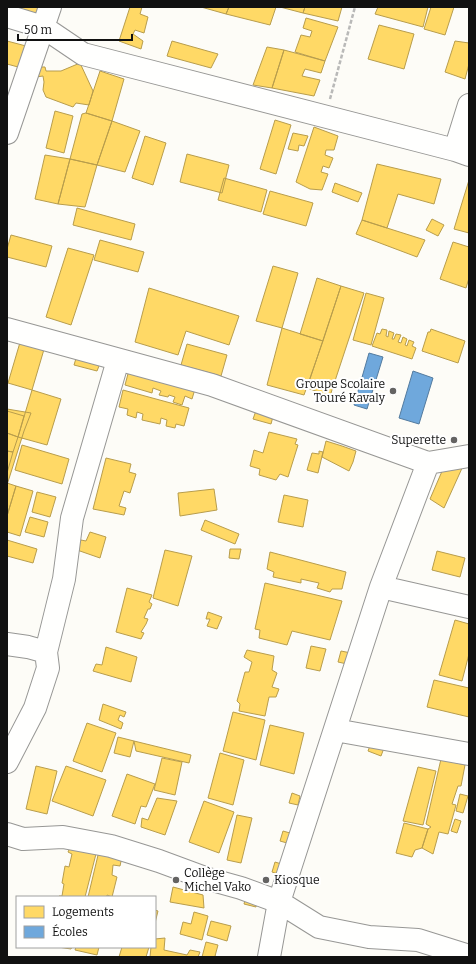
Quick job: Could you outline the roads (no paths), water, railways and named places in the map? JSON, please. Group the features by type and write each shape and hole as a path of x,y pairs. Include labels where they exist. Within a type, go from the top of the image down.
{"street":[{"path":"7,16 46,17 83,54 462,152 469,105"},
{"path":"7,134 46,17"},
{"path":"7,329 212,385 428,463 469,456"},
{"path":"7,762 34,708 48,668 46,652 64,579 72,518 118,360"},
{"path":"269,957 279,902 381,587 428,463"},
{"path":"381,587 469,607"},
{"path":"7,644 28,647 46,652"},
{"path":"335,730 469,754"},
{"path":"7,834 23,838 63,837 111,846 159,861 205,878 241,888 279,902 319,927 369,937 418,940 469,956"}],"place":[{"name":"Groupe Scolaire Touré Kavaly","path":"393,391"},
{"name":"Superette","path":"454,440"},
{"name":"Collège Michel Vako","path":"176,880"},
{"name":"Kiosque","path":"266,880"}]}
